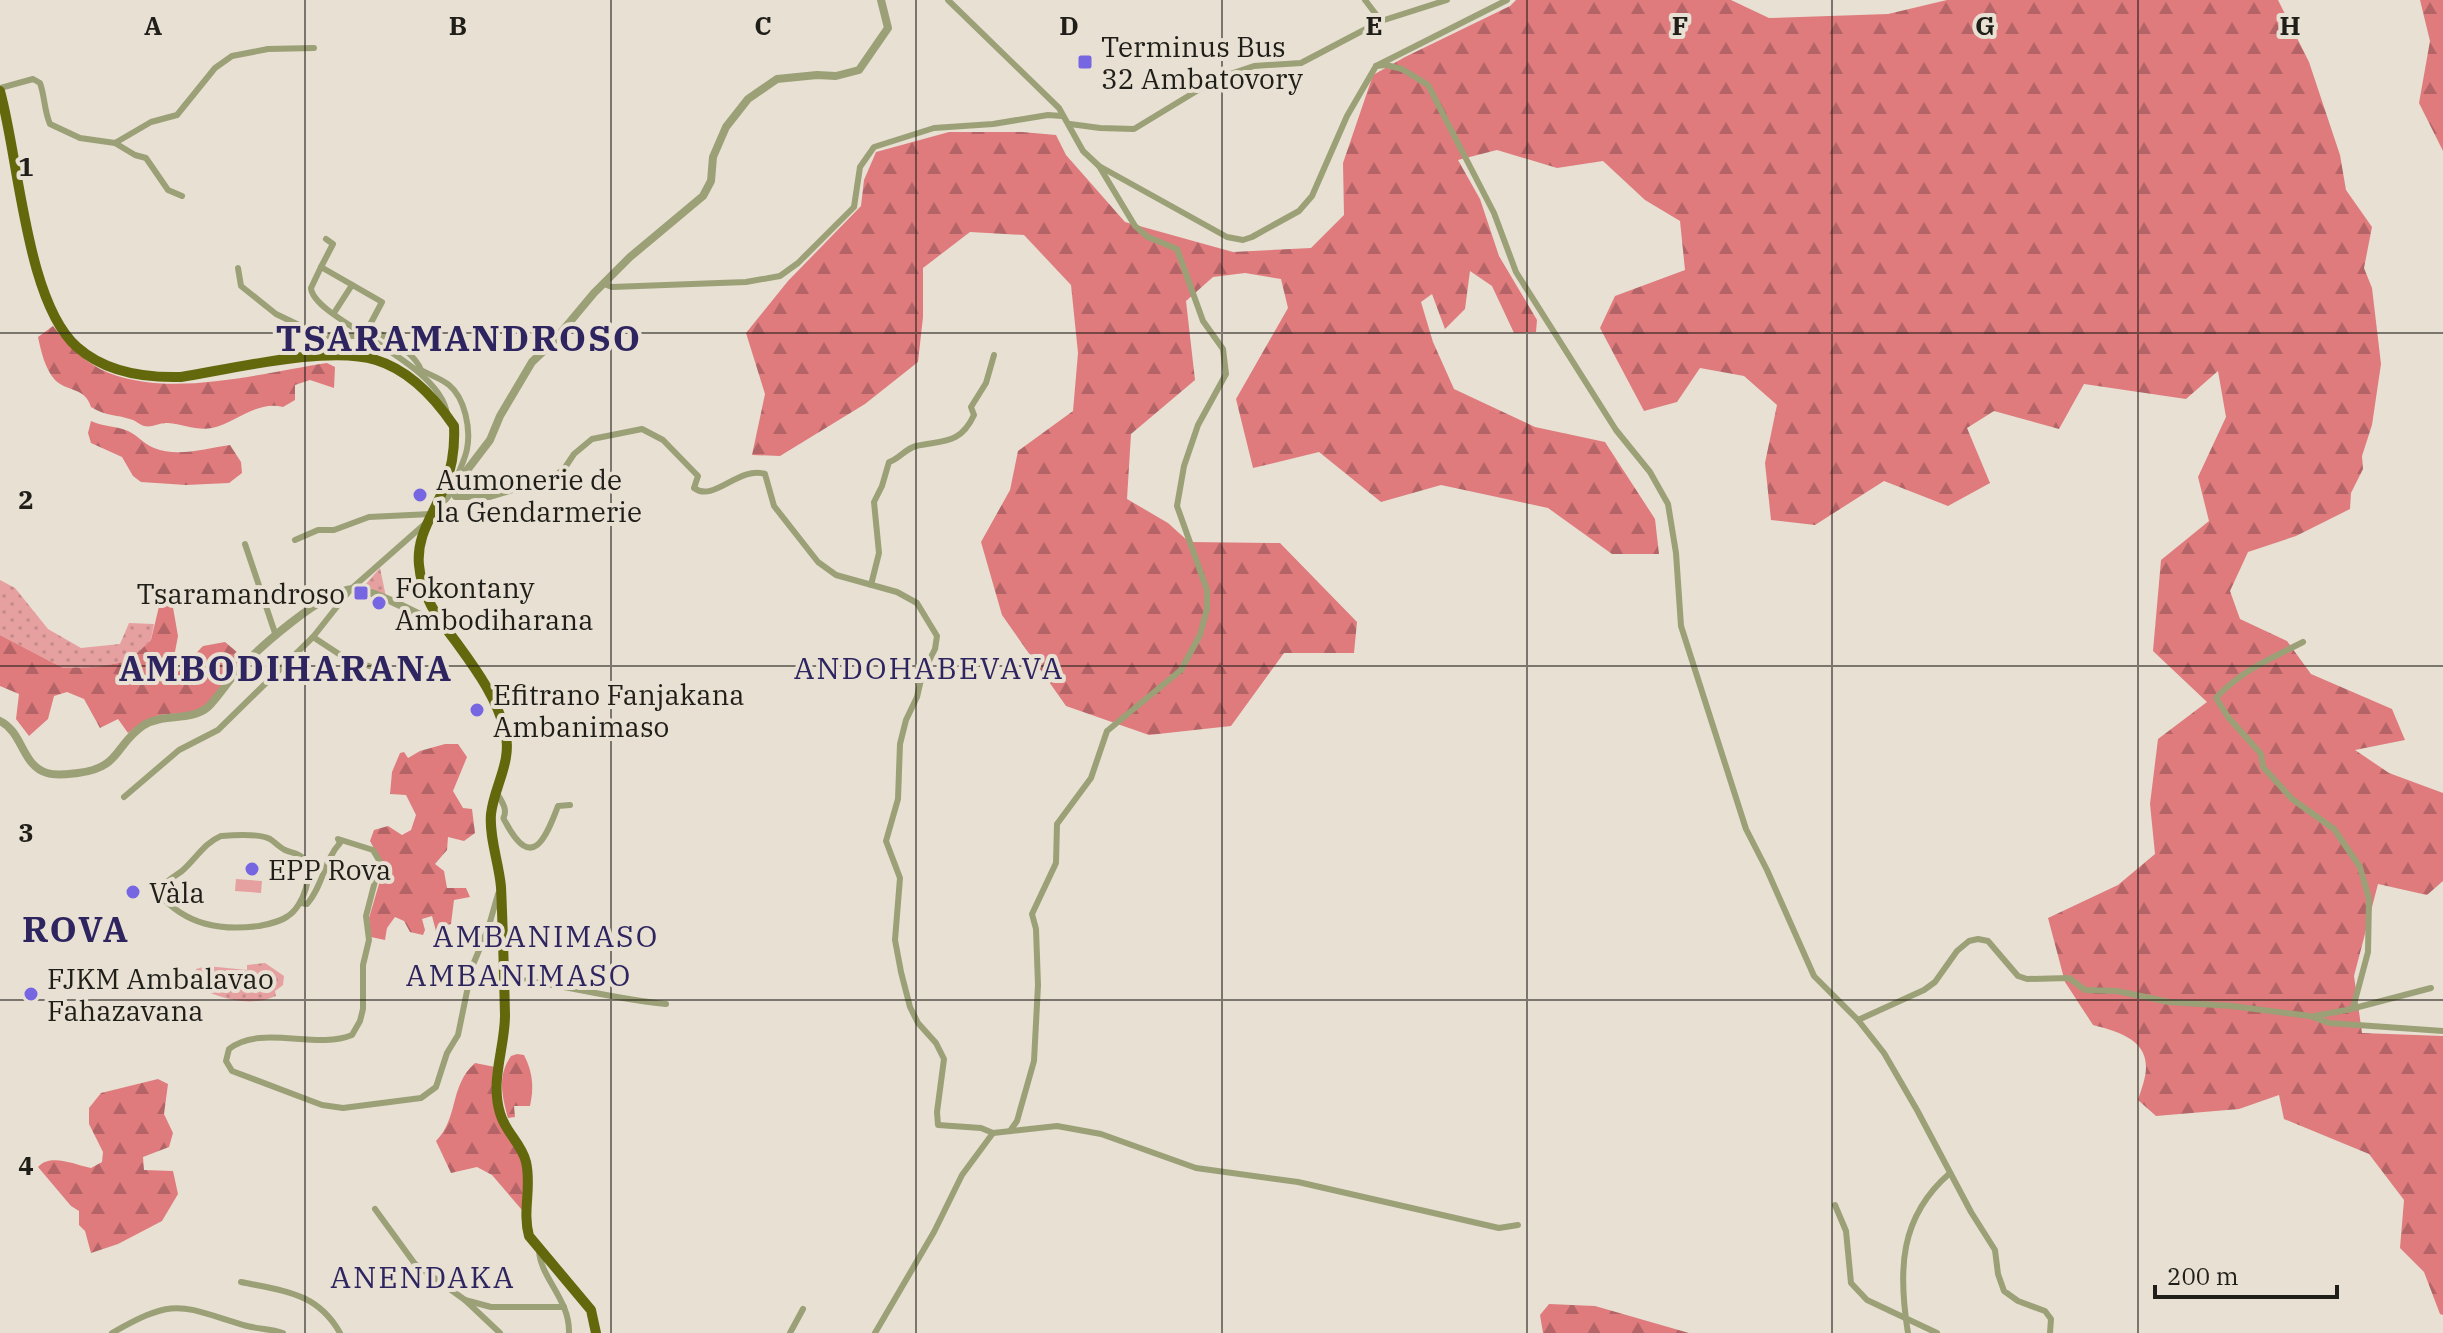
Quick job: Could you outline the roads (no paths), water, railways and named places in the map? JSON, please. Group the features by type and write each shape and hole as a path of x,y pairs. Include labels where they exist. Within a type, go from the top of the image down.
{"main road":[{"path":"0,90 42,289 75,346 94,360 115,369 159,378 303,358 349,355 372,358 386,363 415,382 438,403 454,426 450,486 429,518 418,552 419,570 428,604 477,671 497,707 504,728 507,758 491,815 501,887 504,978 505,1030 496,1071 498,1106 504,1125 526,1160 525,1222 529,1236 591,1310 596,1333"}],"street":[{"path":"450,486 490,440 500,416 532,362 594,293 657,232 703,196 711,181 713,157 726,127 748,99 777,79 836,76 859,70 888,28 881,0"},
{"path":"948,0 1059,108 1083,151 1099,166 1227,237 1243,240 1299,211 1312,196 1347,116 1376,66 1507,0"},
{"path":"1365,0 1381,21"},
{"path":"1070,124 1134,129 1218,78 1254,66 1301,63 1381,21 1447,0"},
{"path":"115,143 151,122 177,115 215,68 232,56 268,49 314,48"},
{"path":"1376,66 1402,69 1428,85 1494,213 1516,272 1616,430 1650,472 1668,504 1676,553 1681,626 1746,829 1814,976 1858,1020 1884,1053 1995,1250 2004,1291 2018,1301 2045,1311 2051,1319 2050,1333"},
{"path":"0,90 33,79 40,83 44,110 50,124 80,138 115,143 146,158 168,190 182,196"},
{"path":"604,284 612,287 706,285 780,276 798,263 854,207 860,167 874,147 934,128 1062,116"},
{"path":"1010,1131 1017,1121 1034,1061 1038,985 1036,929 1032,914 1056,863 1057,824 1091,778 1107,731 1181,670 1200,635 1207,609 1207,590 1177,506 1184,466 1198,425 1226,374 1223,349 1203,321 1177,249 1148,237 1135,226 1099,166"},
{"path":"326,239 333,244 311,288 311,294 364,336 402,359 438,390 446,404 447,416"},
{"path":"321,267 382,302 364,336"},
{"path":"238,268 241,286 276,314 325,336 364,336"},
{"path":"334,313 352,285"},
{"path":"369,327 407,352 421,370 450,385 461,402 467,423 467,448 450,486 455,497 490,497 552,478 592,439 642,429 663,440 698,476 694,488 700,493 710,493 740,475 756,471 765,474 774,506 818,562 836,575 897,592 917,603 937,636 900,744 898,799 886,841 900,878 895,940 910,1007 944,1059 938,1125 981,1128 993,1133 1057,1126 1101,1134 1196,1168 1298,1182 1499,1228 1518,1225"},
{"path":"871,585 879,553 874,502 889,462 900,459 914,446 948,441 968,428 974,415 971,407 986,383 994,355"},
{"path":"295,540 318,530 334,530 369,517 429,518"},
{"path":"124,797 179,750 218,730 313,637 351,589 429,518"},
{"path":"245,544 276,636"},
{"path":"0,721 12,728 30,761 43,772 64,775 102,768 111,762 136,732 150,722 196,713 209,706 236,673 276,636 311,609 351,589 363,590 442,626"},
{"path":"313,637 345,658 372,667"},
{"path":"2303,642 2255,666 2229,684 2216,698 2228,717 2261,754 2263,767 2292,799 2334,829 2360,867 2369,899 2368,952 2353,1008"},
{"path":"497,793 505,806 504,821 517,842 532,848 546,839 558,806 570,805"},
{"path":"221,836 262,836 286,851 296,853 307,865 301,903 291,915 269,924 212,928 187,917 159,894 168,879 182,870 210,841 221,836"},
{"path":"301,903 307,904 318,890 340,843 338,839 360,844 378,856 380,869 366,916 369,940 363,965 360,1021 352,1035 328,1042 301,1038 244,1040 229,1049 226,1061 232,1071 311,1101 351,1108 421,1098 436,1087 447,1053 458,1035 472,967 501,887"},
{"path":"1858,1020 1924,990 1935,982 1957,951 1969,941 1978,939 1988,941 2018,976 2027,979 2069,978 2085,990 2117,991 2169,1002 2310,1016 2329,1023 2443,1031"},
{"path":"504,978 545,982 629,1001 666,1004"},
{"path":"2310,1016 2431,988"},
{"path":"875,1333 934,1232 962,1175 993,1133"},
{"path":"1908,1333 1905,1242 1917,1213 1934,1187 1950,1173"},
{"path":"1835,1205 1846,1231 1851,1283 1867,1300 1937,1333"},
{"path":"375,1209 415,1264 465,1300 500,1333"},
{"path":"539,1250 540,1261 559,1293 569,1322 569,1333"},
{"path":"241,1282 305,1297 331,1318 340,1333"},
{"path":"465,1300 491,1307 564,1307"},
{"path":"112,1333 152,1312 174,1307 186,1307 283,1333"},
{"path":"790,1333 803,1309"}],"place":[{"name":"Terminus Bus 32 Ambatovory","path":"1085,62"},
{"name":"Aumonerie de la Gendarmerie","path":"420,495"},
{"name":"Tsaramandroso","path":"361,593"},
{"name":"Fokontany Ambodiharana","path":"379,603"},
{"name":"Efitrano Fanjakana Ambanimaso","path":"477,710"},
{"name":"EPP Rova","path":"252,869"},
{"name":"Vàla","path":"133,892"},
{"name":"FJKM Ambalavao Fahazavana","path":"31,994"}],"district":[{"name":"TSARAMANDROSO","path":"459,337"},
{"name":"AMBODIHARANA","path":"286,667"},
{"name":"ANDOHABEVAVA","path":"929,667"},
{"name":"ROVA","path":"76,928"},
{"name":"AMBANIMASO","path":"546,935"},
{"name":"AMBANIMASO","path":"519,974"},
{"name":"ANENDAKA","path":"423,1276"}]}
